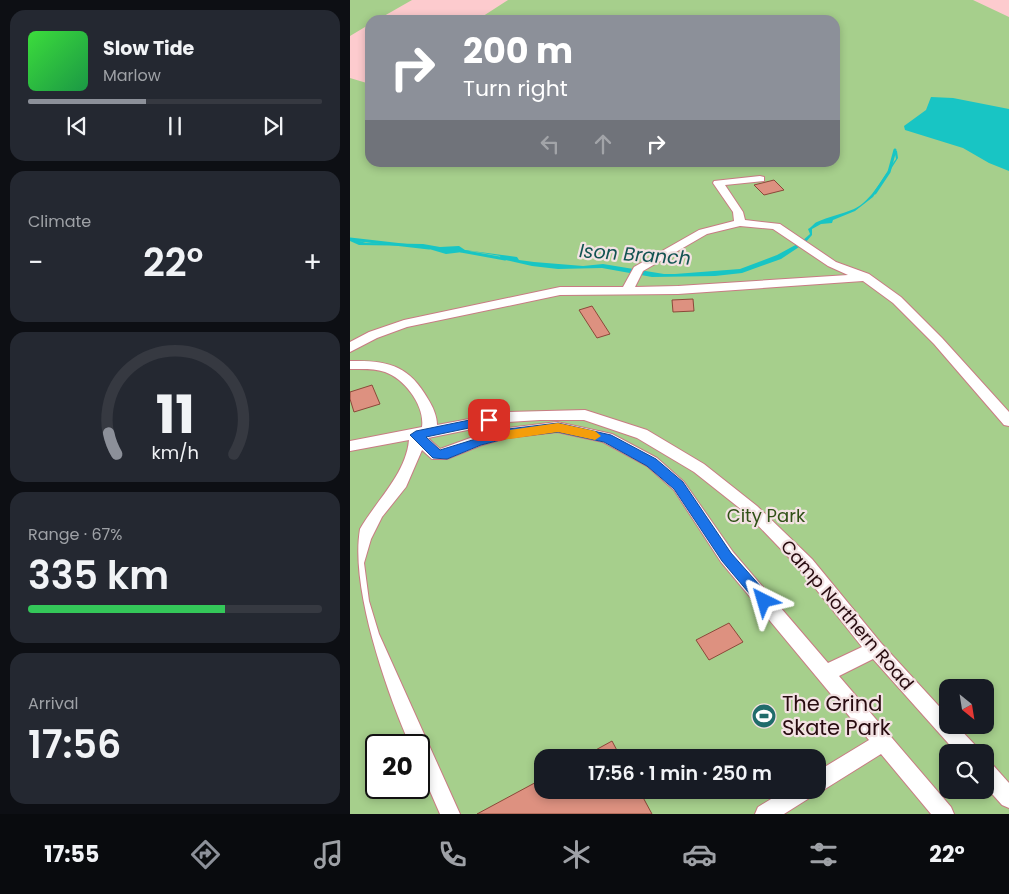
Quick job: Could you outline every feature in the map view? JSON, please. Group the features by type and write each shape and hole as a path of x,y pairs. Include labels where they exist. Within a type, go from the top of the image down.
{"street":[{"path":"740,223 738,212 718,183 760,179"},
{"path":"630,285 638,268 703,232 740,223 776,226 832,264 864,277 897,300 938,341 1009,421"},
{"path":"350,348 373,335 396,326 560,291 630,285 678,290 864,277"},
{"path":"350,365 370,365 394,370 408,382 423,403 430,418 401,483 377,513 363,538 356,563 361,601 370,634 450,814"},
{"name":"Camp Northern Road","path":"350,446 507,417 585,415 642,434 699,468 752,510 806,564 875,649 961,744"},
{"path":"423,434 437,455 447,454 478,441 508,433 558,428 607,438 652,462 679,486 727,557 944,814"},
{"path":"826,673 875,649"},
{"path":"826,777 882,742"},
{"path":"994,782 1009,798"},
{"path":"765,814 789,799"}],"green space":[{"path":"350,0 412,0 386,15 365,15 365,27 350,36"},
{"name":"City Park","path":"508,0 973,0 1009,17 1009,814 350,814 350,78 365,82 365,167 840,167 840,15 485,15"}],"water":[{"path":"931,97 953,98 1009,109 1009,171 989,163 963,148 905,130 904,126 926,110"},
{"path":"894,150 897,151 898,158 873,197 855,211 833,220 832,223 821,224 812,229 812,235 805,243 781,259 742,273 715,276 652,277 602,268 558,269 532,266 501,259 500,256 471,251 446,254 419,246 359,245 350,241 350,238 366,243 423,244 440,247 459,246 465,250 517,257 519,260 583,266 603,264 664,274 740,269 777,255 801,242 810,234 808,229 816,223 860,205 872,194 896,159 895,154 893,154"}],"building":[{"path":"774,180 784,190 764,195 754,185"},
{"path":"693,299 694,311 673,312 672,300"},
{"path":"592,306 610,334 597,338 579,310"},
{"path":"372,385 380,404 354,412 350,392"},
{"path":"729,623 743,642 709,660 696,640"},
{"path":"612,741 616,749 597,749"},
{"path":"534,783 534,799 644,799 652,814 477,814"}],"waterway":[{"name":"Ison Branch","path":"875,193 889,172 895,150"},
{"name":"Ison Branch","path":"350,239 429,248"},
{"name":"Ison Branch","path":"461,251 505,259"}],"slow traffic":[{"path":"495,437 508,433 558,428 595,436"}],"place":[{"name":"The Grind Skate Park","path":"764,716"}],"route":[{"path":"489,420 416,435 437,455 447,454 478,441 508,433 558,428 607,438 652,462 679,486 727,557 764,601"}]}
